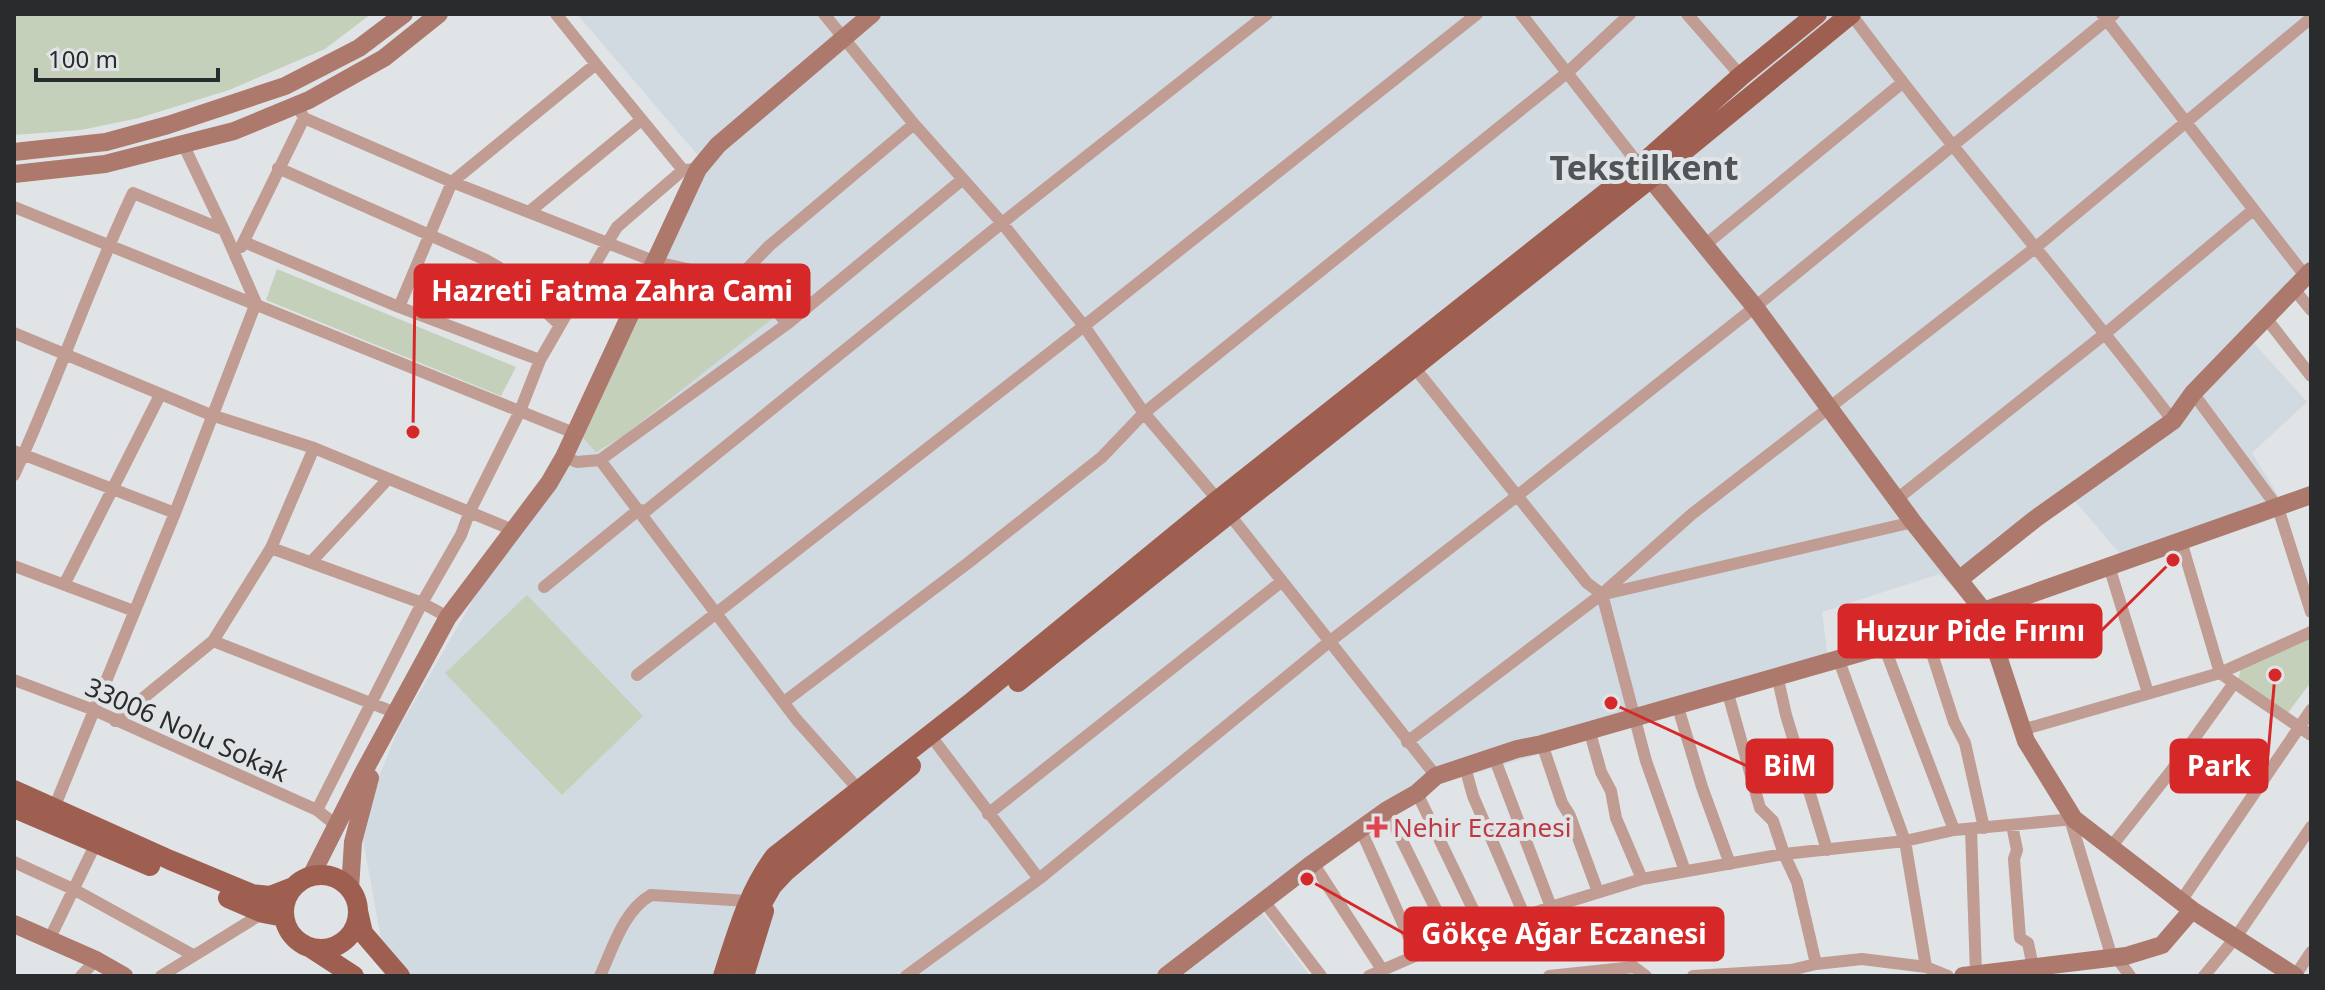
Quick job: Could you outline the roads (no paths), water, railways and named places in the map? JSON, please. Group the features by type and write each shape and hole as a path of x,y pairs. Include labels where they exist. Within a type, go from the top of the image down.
{"main road":[{"path":"742,939 772,886 786,871 1223,507 1414,367 1645,172 1741,76 1817,14"},
{"path":"723,976 748,901 758,879 775,856 1223,507 1645,172 1851,14"},
{"path":"14,790 252,894 270,896 311,876 333,877 350,889 363,933 400,976"},
{"path":"14,808 263,913 284,917"},
{"path":"744,976 764,910 786,871"},
{"path":"732,976 758,879"},
{"path":"293,887 284,907 289,931 298,942 354,976"},
{"path":"311,948 323,949 344,941 352,933 358,911"}],"street":[{"path":"14,152 106,142 285,86 359,48 404,14"},
{"path":"14,174 105,164 300,111 384,58 439,14"},
{"path":"311,876 448,617 549,483 564,457 689,185 690,169 641,120 556,14"},
{"path":"824,14 914,124 1002,223 1084,326 1144,413 1223,507 1436,776"},
{"path":"317,810 422,603 461,535 520,411 540,360 617,227 872,14"},
{"path":"544,587 637,511 647,510 1267,14"},
{"path":"637,675 1477,14"},
{"path":"1521,14 1755,307 1913,522 1983,610 2026,741 2072,819 2114,958 2130,976"},
{"path":"784,702 1102,457 1144,413 1568,72 1630,14"},
{"path":"1687,14 1741,76"},
{"path":"1851,14 1952,148 2106,333 2173,421"},
{"path":"906,976 1039,879 1329,642 1517,496 1952,148 2108,16 2304,279 2311,310"},
{"path":"1407,742 1602,594 1692,514 2035,248 2311,18"},
{"path":"399,307 452,182 596,64"},
{"path":"1706,244 1902,83"},
{"path":"235,256 278,168 300,111"},
{"path":"300,111 452,182 656,262 732,279 914,124"},
{"path":"529,212 641,120"},
{"path":"54,808 175,513 256,303 183,144"},
{"path":"278,168 498,267 560,325"},
{"path":"564,457 577,462 600,460 787,324 963,179"},
{"path":"14,475 19,452 66,355 108,244 133,193 224,230"},
{"path":"14,207 574,433"},
{"path":"1897,499 2106,333 2253,210"},
{"path":"244,242 399,307 540,360"},
{"path":"745,271 787,324"},
{"path":"1960,579 2035,519 2173,421 2193,393 2304,279"},
{"path":"2266,318 2311,376"},
{"path":"14,333 160,395 314,448 513,530"},
{"path":"1414,367 1587,583 1602,594 1646,761 1685,871"},
{"path":"2193,393 2278,508 2311,612"},
{"path":"65,583 160,395"},
{"path":"115,721 213,641 271,548 314,448"},
{"path":"19,452 175,513"},
{"path":"600,460 784,702 859,790"},
{"path":"311,562 388,479"},
{"path":"1166,976 1360,828 1417,793 1436,776 1589,729 1884,646 2311,495"},
{"path":"1602,594 1913,522"},
{"path":"2181,541 2220,673 2311,735"},
{"path":"271,548 422,603 448,617"},
{"path":"14,566 134,611"},
{"path":"2109,566 2148,693"},
{"path":"988,814 1281,582"},
{"path":"1925,632 1954,722 1965,743 1977,828 1970,974 2028,970 2114,958 2162,945 2311,710"},
{"path":"2022,730 2220,673 2311,632"},
{"path":"213,641 396,713"},
{"path":"1884,646 1954,830"},
{"path":"1838,658 1905,841 1926,967"},
{"path":"1777,675 1827,850"},
{"name":"33006 Nolu Sokak","path":"14,680 94,710 317,810 337,826"},
{"path":"2111,847 2234,683"},
{"path":"1727,690 1760,808 1773,821 1797,882 1816,964"},
{"path":"1677,704 1730,864"},
{"path":"1589,729 1601,772 1611,791 1616,818 1642,879"},
{"path":"350,889 353,842 383,738"},
{"path":"937,744 1039,879"},
{"path":"1542,744 1598,892"},
{"path":"1494,757 1551,907"},
{"path":"1465,767 1473,796 1525,917"},
{"path":"1417,793 1484,932"},
{"path":"1387,810 1453,944"},
{"path":"1369,976 1417,955 1551,907 1642,879 1784,854 1905,841 1954,830 2072,819 2186,906 2295,976 2311,952"},
{"path":"2012,825 2017,850 2014,859 2020,938 2028,943 2028,970"},
{"path":"2204,976 2236,937 2311,827"},
{"path":"1360,828 1417,955"},
{"path":"49,940 96,843"},
{"path":"14,862 75,890 193,955"},
{"path":"1313,863 1383,971"},
{"path":"600,976 625,922 639,902 651,895 748,901"},
{"path":"1263,900 1321,976"},
{"path":"161,976 263,913"},
{"path":"14,924 96,960 124,976"},
{"path":"1693,976 1792,973 1816,964 1862,959 1926,967 1948,976"},
{"path":"81,976 96,960"},
{"path":"1549,976 1613,974 1634,967 1646,976"}],"place":[{"name":"Hazreti Fatma Zahra Cami","path":"413,432"},
{"name":"Huzur Pide Fırını","path":"2173,560"},
{"name":"Park","path":"2275,675"},
{"name":"BiM","path":"1611,703"},
{"name":"Nehir Eczanesi","path":"1377,827"},
{"name":"Gökçe Ağar Eczanesi","path":"1307,879"}],"district":[{"name":"Tekstilkent","path":"1644,167"}]}
